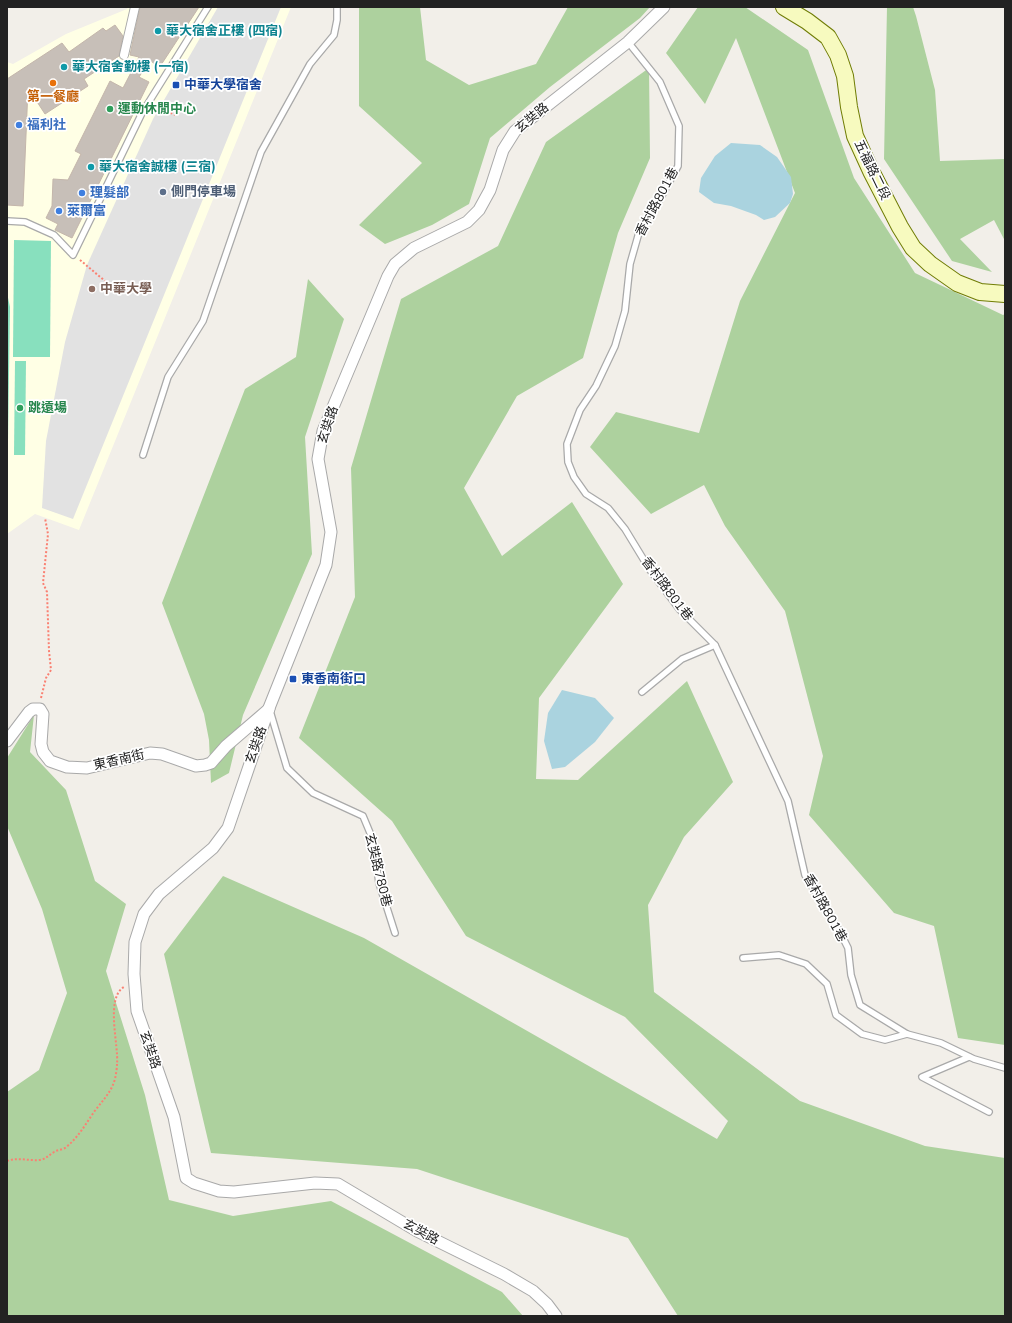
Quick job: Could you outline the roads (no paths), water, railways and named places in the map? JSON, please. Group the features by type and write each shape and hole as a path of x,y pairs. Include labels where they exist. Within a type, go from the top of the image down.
{"main road":[{"name":"五福路二段","path":"784,7 807,21 828,37 838,55 845,76 855,136 878,185 913,248 930,264 957,283 980,292 1005,294"}],"street":[{"path":"124,55 135,7"},
{"name":"玄奘路","path":"556,1316 547,1304 533,1291 504,1274 417,1231 338,1184 315,1183 234,1192 219,1192 194,1183 186,1178 174,1117 137,1011 135,984 135,942 144,914 159,894 213,848 228,828 269,708 326,565 331,532 318,459 323,431 388,276 396,264 414,248 467,222 478,210 490,190 503,150 514,131 628,42 664,7"},
{"name":"東香南街","path":"7,741 29,712 34,709 40,709 44,714 41,744 43,752 50,761 67,767 87,768 150,753 162,754 196,766 205,765 211,763 226,746 269,708"}],"lane":[{"path":"7,221 25,222 54,235 73,255 142,113 208,7"},
{"path":"143,455 168,377 202,321 261,152 310,64 334,35 337,20 337,7"},
{"name":"香村路801巷","path":"628,42 660,82 679,126 678,166 660,199 640,229 630,264 625,311 615,346 596,386 580,410 567,444 568,462 574,478 586,494 608,508 617,518 650,570 680,610 715,645 788,801 805,875 839,930 848,948 851,975 860,1005 907,1034 941,1043 969,1057 1005,1068"},
{"path":"642,692 682,659 715,645"},
{"name":"玄奘路780巷","path":"269,708 287,768 313,793 363,816 373,840 379,883 395,933"},
{"path":"743,958 779,955 806,964 827,984 836,1015 862,1034 885,1040 907,1034"},
{"path":"969,1057 922,1077 989,1112"}],"water":[{"path":"731,143 760,145 777,157 791,177 793,194 790,203 775,217 764,220 756,215 731,206 714,203 699,192 701,178 715,156"},
{"path":"562,690 595,698 614,718 595,742 565,767 552,769 544,741 548,713"}],"place":[{"name":"華大宿舍正樓 (四宿)","path":"158,31"},
{"name":"華大宿舍勤樓 (一宿)","path":"64,67"},
{"name":"第一餐廳","path":"53,83"},
{"name":"中華大學宿舍","path":"176,85"},
{"name":"運動休閒中心","path":"110,109"},
{"name":"福利社","path":"19,125"},
{"name":"華大宿舍誠樓 (三宿)","path":"91,167"},
{"name":"側門停車場","path":"163,192"},
{"name":"理髮部","path":"82,193"},
{"name":"萊爾富","path":"59,211"},
{"name":"中華大學","path":"92,289"},
{"name":"跳遠場","path":"20,408"},
{"name":"東香南街口","path":"293,679"}]}
